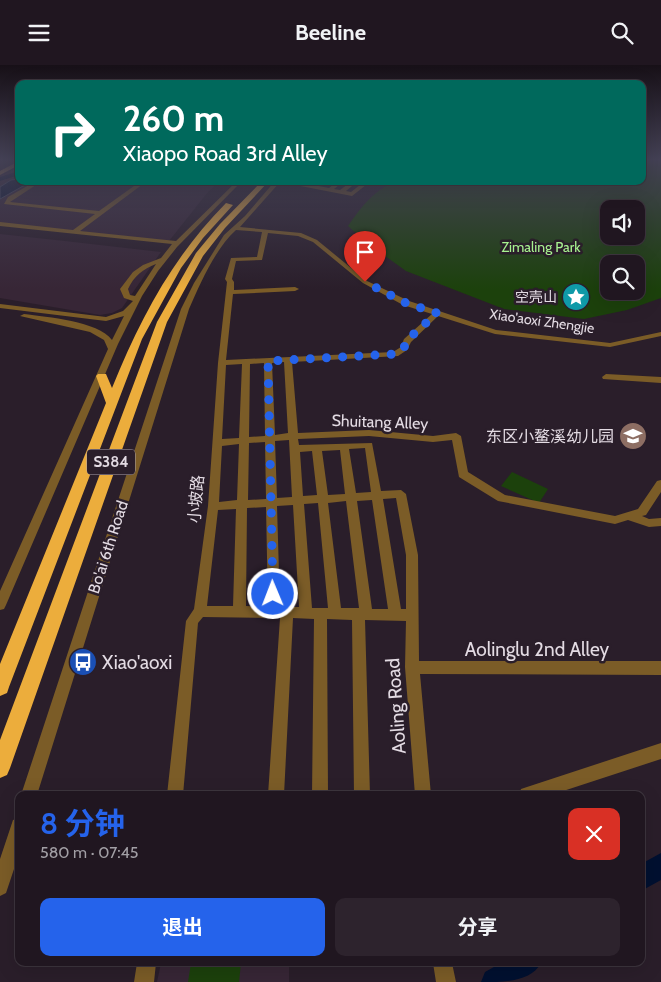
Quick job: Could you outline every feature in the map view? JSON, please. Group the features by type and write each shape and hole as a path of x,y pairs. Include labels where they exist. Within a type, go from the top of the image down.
{"highway":[{"path":"203,217 232,203"},
{"name":"S384","path":"0,687 137,339 157,297 178,263 212,222 232,203"},
{"name":"Bo'ai 6th Road","path":"0,768 162,322 188,273 222,227 245,203"},
{"path":"188,273 215,251"},
{"path":"102,375 112,404"}],"street":[{"path":"6,203 100,213"},
{"path":"74,232 114,203"},
{"path":"0,605 112,350 136,302 154,271 176,245 218,203"},
{"name":"Bo'ai 6th Road","path":"29,791 172,344 196,283 215,251 233,228 247,217 260,203"},
{"path":"0,226 74,232 176,245"},
{"path":"0,226 176,245"},
{"name":"Xiao'aoxi Zhengjie","path":"233,228 299,234 315,241 365,282 406,303 495,332 610,345 661,334"},
{"name":"小坡路","path":"175,791 192,621 200,611 213,506 222,363 231,282 228,279 233,259 260,259 265,231"},
{"path":"136,302 127,296 124,289 128,280 138,270 164,259"},
{"path":"230,292 295,289"},
{"path":"0,306 106,319 126,313 136,302"},
{"path":"0,311 97,331 107,337 112,350"},
{"path":"222,363 395,354 404,348 406,341 437,313"},
{"path":"288,360 306,613"},
{"path":"268,361 271,502 281,612 276,791"},
{"path":"239,612 246,362"},
{"path":"606,377 661,379"},
{"name":"Shuitang Alley","path":"218,443 293,436 369,433 433,439 456,436 463,474 502,498 615,521 628,517"},
{"path":"294,449 369,445 395,614"},
{"path":"344,446 362,614 362,791"},
{"path":"317,447 322,499 328,613 320,791"},
{"path":"628,517 642,512 661,484"},
{"name":"Aoling Road","path":"376,495 401,494 412,555 412,667 423,791"},
{"path":"213,506 376,495"},
{"path":"628,517 649,523 661,522"},
{"path":"0,588 12,578"},
{"path":"200,611 411,615"},
{"name":"Aolinglu 2nd Alley","path":"412,667 661,668"},
{"path":"539,791 661,751"},
{"path":"0,887 15,840"},
{"path":"144,982 147,966"},
{"path":"443,966 446,982"}],"shaded area":[{"path":"0,203 199,203 169,241 0,223"},
{"path":"0,234 161,252 122,308 112,313 100,315 0,298"},
{"path":"160,966 289,966 289,982 157,982"}],"green space":[{"name":"Zimaling Park","path":"366,203 600,203 600,245 645,245 645,203 661,203 661,298 627,310 584,319 504,309 406,271 367,243 348,226"},
{"path":"512,472 548,489 539,503 501,486"},
{"path":"191,966 241,966 239,982 188,982"}],"waterway":[{"path":"645,876 661,866"},
{"path":"495,982 522,966"}],"place":[{"name":"空壳山","path":"576,297"},
{"name":"东区小鳌溪幼儿园","path":"633,436"},
{"name":"Xiao'aoxi","path":"83,662"}],"route":[{"path":"273,594 268,361 395,354 404,348 406,341 437,313 406,303 365,282"}]}
